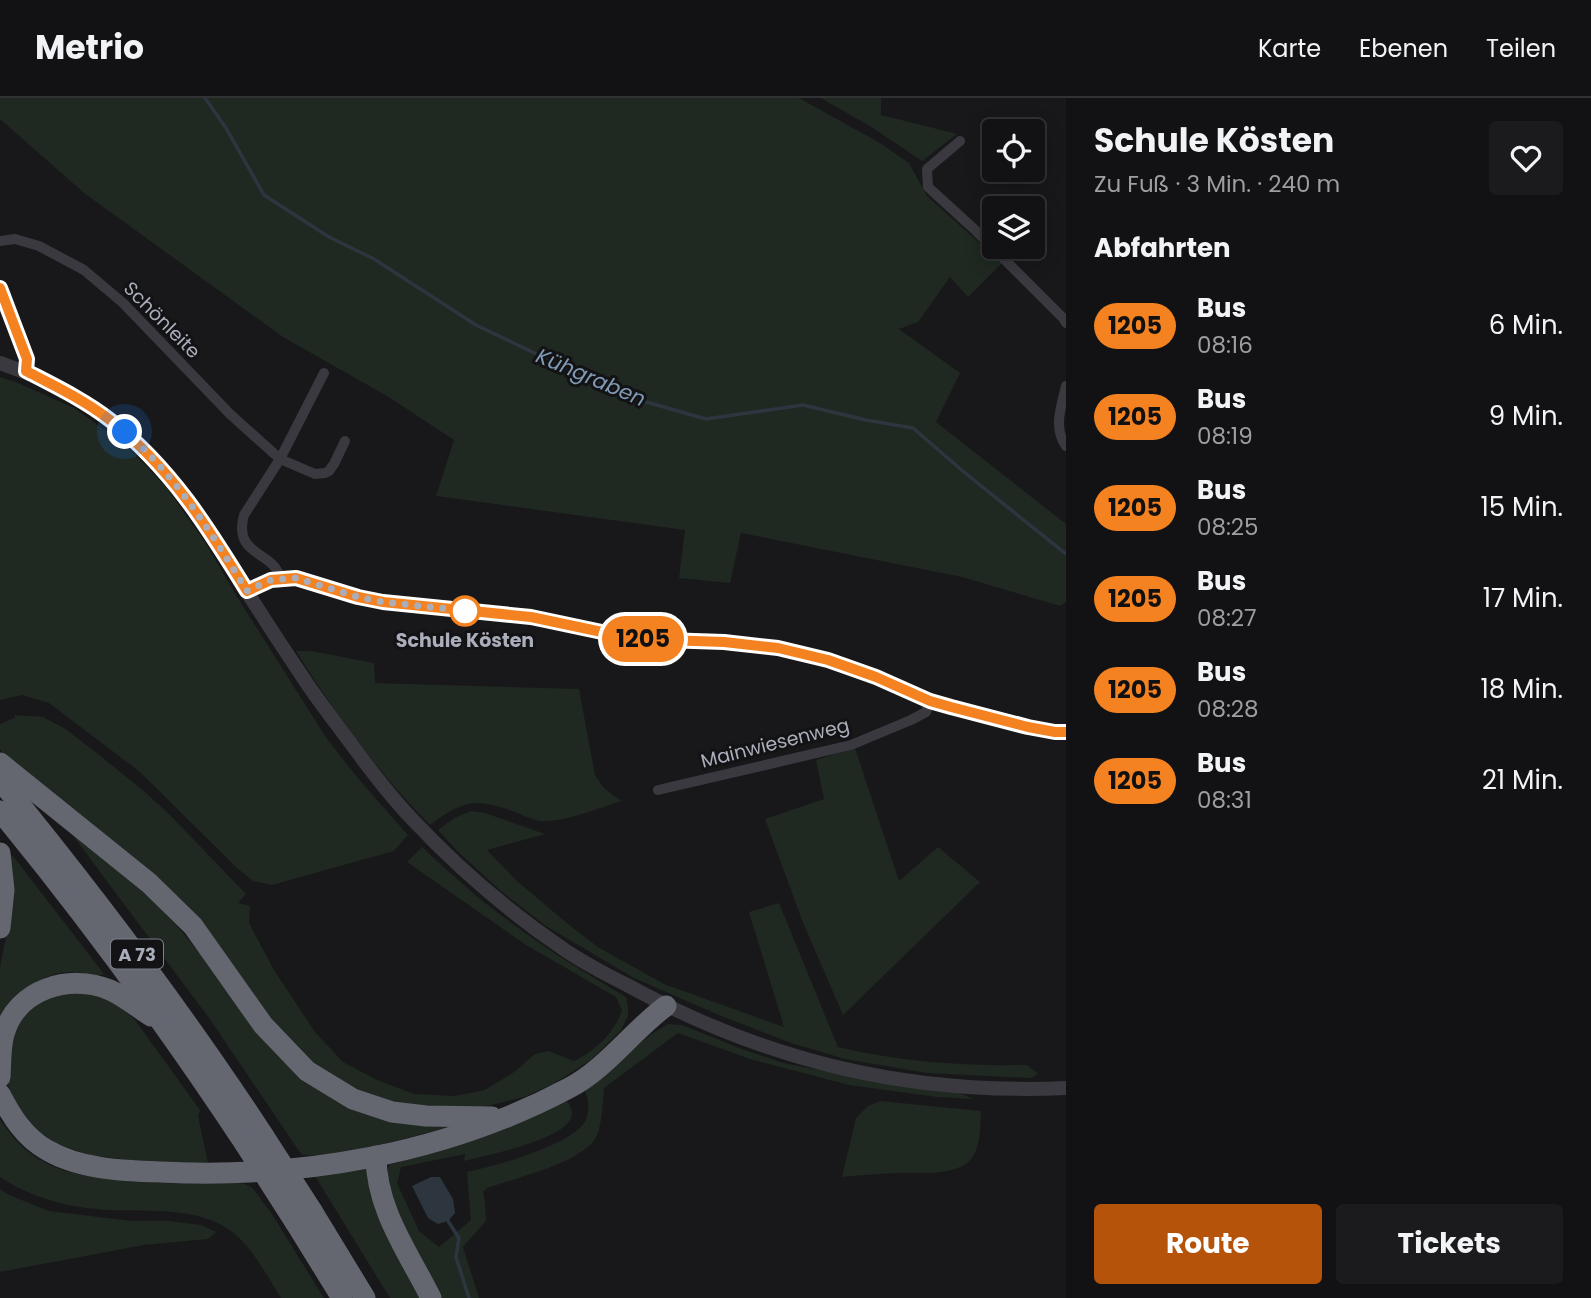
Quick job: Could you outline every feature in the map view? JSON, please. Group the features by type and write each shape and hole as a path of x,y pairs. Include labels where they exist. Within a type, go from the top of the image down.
{"highway":[{"path":"0,763 149,883 193,926 263,1025 307,1071 353,1099 392,1112 426,1116 508,1118"},
{"name":"A 73","path":"0,780 134,950 209,1054 254,1139 304,1217 365,1298"},
{"name":"A 73","path":"0,811 254,1139"},
{"path":"0,853 4,890 0,928"},
{"path":"0,1077 1,1048 10,1019 30,997 44,989 81,982 97,986 113,991 164,1025"},
{"path":"0,1094 12,1118 28,1136 47,1151 97,1167 170,1173 241,1173 328,1166 450,1138 508,1118 575,1084 620,1049 650,1018 666,1006"},
{"path":"376,1156 377,1182 384,1205 431,1298"},
{"name":"A 73","path":"304,1217 342,1298"}],"street":[{"path":"960,141 928,169 928,187 973,228 1066,323"},
{"name":"Schönleite","path":"0,241 15,239 39,246 84,271 123,303 230,414 280,459 315,474 325,473 334,464 345,441"},
{"path":"0,289 27,359 26,371"},
{"path":"0,363 26,371 73,396 108,418 142,447 191,504 306,682 410,817 447,855 515,914 564,949 666,1006 748,1041 801,1059 855,1072 950,1086 1066,1088"},
{"path":"276,580 279,573 248,548 244,541 242,522 280,459 324,373"},
{"path":"1066,386 1058,426 1060,438 1066,446"},
{"path":"247,591 276,580 296,578 383,602 531,617 635,639 724,642 778,648 828,660 876,677 930,701 1028,727 1066,732"},
{"name":"Mainwiesenweg","path":"658,790 851,745 919,716 926,712 930,701"}],"shaded area":[{"path":"0,98 799,98 880,143 909,163 927,196 982,245 982,259 998,259 1002,263 968,297 950,277 918,322 899,329 960,373 936,422 1066,524 1066,602 1060,606 962,577 741,533 730,583 679,578 685,530 436,496 454,440 387,396 283,337 84,193 0,119"},
{"path":"821,98 881,98 881,115 957,134 922,161"},
{"path":"0,377 74,408 127,446 166,487 205,542 327,739 408,835 394,851 272,885 253,881 140,772 49,703 22,695 0,700"},
{"path":"296,651 311,651 374,663 375,683 579,689 595,775 603,787 621,801 550,821 535,820 490,805 470,804 452,810 430,825 358,742"},
{"path":"15,715 43,717 64,728 171,816 246,894 238,903 250,906 249,923 274,970 315,1032 343,1062 377,1080 414,1094 455,1096 485,1090 514,1072 535,1054 549,1051 574,1061 582,1057 609,1033 622,1010 616,997 526,945 407,862 422,847 504,918 557,955 626,997 628,1016 621,1030 591,1060 553,1084 524,1097 479,1108 437,1109 398,1104 364,1093 306,1061 243,988 2,752 0,724 15,718"},
{"path":"855,748 899,881 938,847 980,882 843,1015 802,920 765,819 824,799 816,760"},
{"path":"471,811 485,813 545,834 487,850 517,881 598,947 664,984 784,1027 749,912 779,903 838,1047 932,1062 1027,1065 1038,1074 1031,1078 927,1073 845,1059 791,1043 634,978 546,926 502,892 438,830 454,818"},
{"path":"68,829 146,893 177,926 300,1073 451,1126 351,1151 301,1154 209,1018"},
{"path":"9,856 13,856 104,974 97,976 63,972 51,975 31,986 0,1022 0,968 12,904"},
{"path":"65,992 95,994 121,1007 135,1020 200,1110 198,1116 208,1163 144,1162 90,1155 57,1144 31,1126 12,1096 7,1081 9,1042 25,1014 37,1004"},
{"path":"668,1024 682,1025 783,1063 893,1084 954,1091 974,1099 937,1097 849,1085 750,1059 678,1033 604,1088 600,1127 589,1146 563,1162 487,1188 483,1192 486,1221 463,1247 479,1298 442,1298 405,1233 386,1175 389,1165 481,1137 566,1100 572,1111 567,1124 542,1139 464,1161 465,1154 401,1167 397,1183 419,1231 439,1247 471,1220 467,1172 530,1154 563,1140 576,1131 587,1115 585,1091 589,1085 650,1035"},
{"path":"880,1101 981,1111 979,1139 974,1155 968,1162 950,1171 842,1177 856,1118 868,1106"},
{"path":"0,1119 26,1149 46,1163 65,1171 160,1183 235,1183 249,1186 270,1211 324,1298 281,1298 243,1242 209,1219 176,1212 79,1207 51,1201 12,1184 0,1177"},
{"path":"368,1167 423,1298 390,1298 315,1176"},
{"path":"431,1177 440,1177 453,1199 455,1213 448,1221 438,1224 428,1218 412,1186"},
{"path":"0,1189 49,1211 132,1221 169,1221 201,1225 216,1232 208,1239 144,1245 0,1272"}],"waterway":[{"name":"Kühgraben","path":"205,98 226,128 264,195 329,237 374,259 476,325 622,395 706,419 803,405 913,428 1066,554"},
{"path":"448,1221 459,1238 456,1257 469,1298"}],"bus line":[{"name":"1205","path":"0,288 27,359 26,371 108,418 142,447 191,504 247,591 271,580 296,578 383,602 531,617 635,639 724,642 778,648 828,660 876,677 930,701 1028,727 1066,732"}],"place":[{"name":"Schule Kösten","path":"465,611"}],"route":[{"path":"125,432 167,473 191,504 247,591 271,580 296,578 383,602 469,611 465,611"}]}
